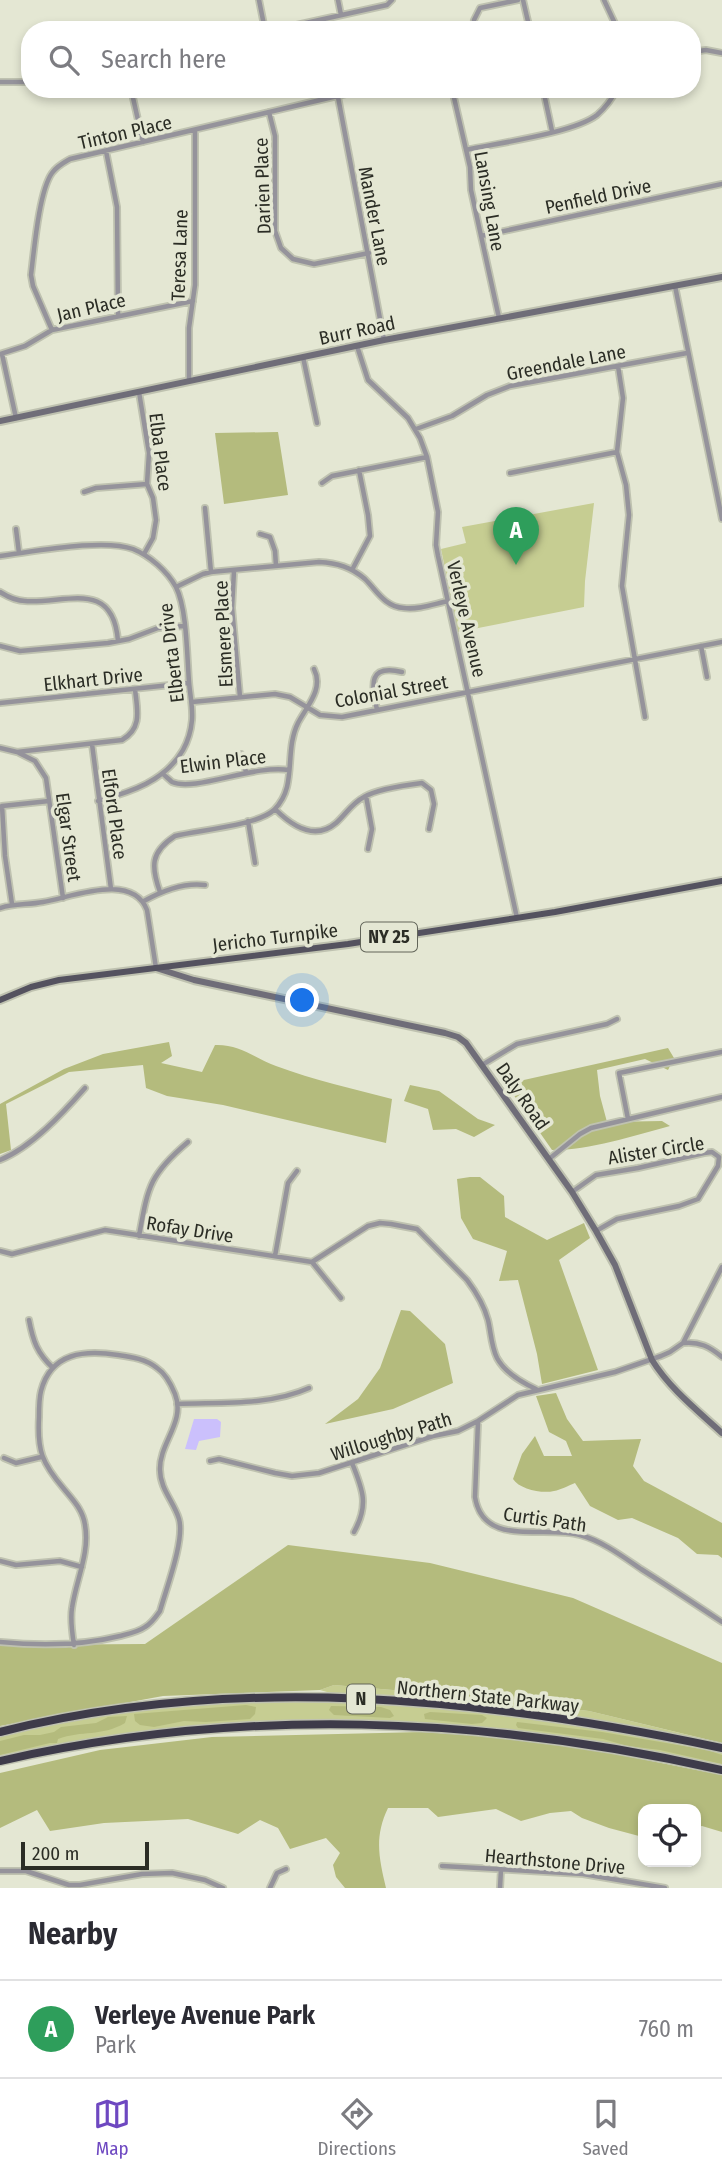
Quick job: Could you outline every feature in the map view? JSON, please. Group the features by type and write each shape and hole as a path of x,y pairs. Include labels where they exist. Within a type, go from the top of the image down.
{"highway":[{"name":"Northern State Parkway","path":"0,1732 80,1714 157,1703 312,1697 438,1704 531,1715 722,1748"},
{"name":"Northern State Parkway","path":"0,1761 106,1741 206,1729 378,1724 471,1729 534,1736 722,1770"}],"main road":[{"name":"Jericho Turnpike","path":"0,1000 31,987 59,980 315,948 517,918 722,881"}],"street":[{"path":"259,0 263,21"},
{"path":"338,0 341,15"},
{"path":"314,21 387,5 392,0"},
{"path":"474,20 480,8 520,0 527,21"},
{"path":"604,0 614,21"},
{"path":"701,51 722,53"},
{"path":"0,82 21,82"},
{"path":"133,98 143,142"},
{"name":"Tinton Place","path":"52,330 31,275 44,191 48,180 60,165 70,159 334,98"},
{"name":"Mander Lane","path":"338,98 384,340"},
{"name":"Lansing Lane","path":"454,98 499,318"},
{"path":"545,98 552,131"},
{"path":"466,150 573,127 597,115 611,98"},
{"name":"Darien Place","path":"269,113 273,120 275,136 275,231 281,248 293,259 314,264 369,254"},
{"name":"Teresa Lane","path":"189,381 188,328 194,301 195,131"},
{"path":"106,151 117,207 118,315"},
{"name":"Penfield Drive","path":"481,236 722,184"},
{"name":"Burr Road","path":"0,422 384,340 722,277"},
{"path":"675,285 722,519"},
{"name":"Jan Place","path":"1,354 25,346 52,330 194,301"},
{"name":"Verleye Avenue","path":"357,346 368,380 398,407 416,429 426,457 438,512 436,545 517,918"},
{"name":"Greendale Lane","path":"416,429 452,416 487,395 510,386 687,353"},
{"path":"1,354 16,418"},
{"path":"303,357 317,423"},
{"path":"618,366 622,398 617,452 629,514 622,586 645,717"},
{"name":"Elba Place","path":"139,392 149,453 147,484 153,498 156,520 153,538 144,554"},
{"path":"510,473 617,452"},
{"path":"322,483 332,476 426,457"},
{"path":"352,570 370,536 359,470"},
{"path":"84,492 96,488 147,484"},
{"path":"205,508 211,572"},
{"path":"16,529 19,553"},
{"path":"260,534 270,537 273,543 276,566"},
{"name":"Elberta Drive","path":"0,555 109,545 132,549 144,554 160,567 176,587 180,596 184,626 193,717 182,753 163,774"},
{"path":"176,587 211,572 331,562 352,570 396,607 413,608 448,601"},
{"name":"Elsmere Place","path":"234,571 232,608 240,697"},
{"path":"0,592 24,601 79,597 95,600 110,612 118,641"},
{"path":"0,646 20,651 118,641 158,628 184,626"},
{"name":"Colonial Street","path":"191,702 264,694 284,695 320,715 342,717 722,642"},
{"path":"701,646 706,677"},
{"path":"160,892 153,865 160,848 167,841 174,836 248,821 275,809 286,789 294,734 318,684 314,669"},
{"path":"377,710 372,683 375,676 390,669 402,672"},
{"name":"Elkhart Drive","path":"0,703 189,683"},
{"path":"0,748 17,752 122,740 129,736 138,720 135,689"},
{"name":"Elford Place","path":"92,744 111,889"},
{"name":"Elgar Street","path":"17,752 35,761 46,778 63,898"},
{"path":"241,754 246,772"},
{"name":"Elwin Place","path":"163,774 171,782 193,783 273,768 289,770"},
{"path":"99,801 132,791 163,774"},
{"path":"275,809 300,829 317,831 327,829 352,805 366,796 414,784 427,785 432,790 434,804 429,829"},
{"path":"366,796 372,829 369,849"},
{"path":"12,904 1,806 49,801"},
{"path":"248,821 255,863"},
{"path":"144,901 160,892 192,883 205,885"},
{"path":"0,908 111,889 131,892 144,901 147,910 156,968"},
{"name":"Daly Road","path":"156,968 194,980 458,1037 466,1043 572,1192 596,1231 615,1265 652,1360 669,1384 722,1433"},
{"path":"482,1065 517,1044 607,1024 617,1019"},
{"path":"628,1119 619,1073 722,1052"},
{"path":"0,1160 52,1123 85,1088"},
{"path":"549,1159 580,1134 592,1128 722,1097"},
{"path":"139,1236 147,1192 163,1163 188,1142"},
{"name":"Alister Circle","path":"572,1192 605,1172 638,1168 704,1153 719,1157 718,1166 698,1199 679,1206 617,1219 596,1231"},
{"path":"275,1256 288,1183 297,1171"},
{"path":"341,1298 312,1262 368,1226 380,1223 417,1229 473,1288 487,1316 494,1351 502,1365 519,1381 536,1389"},
{"name":"Rofay Drive","path":"0,1251 12,1254 105,1230 312,1262"},
{"path":"722,1267 683,1343 708,1347 722,1357"},
{"path":"29,1320 36,1347 53,1368"},
{"name":"Willoughby Path","path":"210,1461 219,1459 292,1476 319,1473 433,1436 458,1431 517,1395 615,1372 652,1360 683,1343"},
{"path":"0,1642 31,1645 74,1644 99,1641 143,1629 160,1611 180,1536 178,1517 164,1489 160,1470 176,1423 177,1404 171,1385 161,1371 146,1361 99,1352 79,1353 53,1368 44,1382 40,1399 37,1438 41,1457 83,1516 86,1528 85,1556 72,1606 74,1644"},
{"path":"177,1404 264,1399 294,1395 309,1388"},
{"name":"Curtis Path","path":"478,1421 475,1497 476,1506 487,1522 508,1530 566,1532 590,1538 722,1622"},
{"path":"4,1458 16,1464 41,1457"},
{"path":"352,1463 363,1493 364,1506 354,1532"},
{"path":"0,1561 16,1565 60,1561 82,1567"},
{"name":"Hearthstone Drive","path":"442,1866 583,1874 665,1888"},
{"path":"270,1888 278,1873 286,1869"},
{"path":"500,1888 501,1869"},
{"path":"0,1871 26,1871 69,1885 94,1886 142,1874 172,1873 205,1880 223,1888"}],"green space":[{"path":"278,432 288,495 224,504 215,433"},
{"path":"594,503 584,607 458,632 441,549 466,543 462,527"},
{"path":"169,1042 172,1056 161,1063 202,1072 215,1045 224,1045 305,1076 392,1099 386,1143 223,1105 167,1096 146,1088 143,1065 69,1072 6,1104 11,1150 0,1154 0,1104 64,1069 103,1054"},
{"path":"668,1048 674,1058 668,1070 645,1059 597,1070 607,1122 662,1121 670,1126 611,1142 552,1150 506,1084"},
{"path":"410,1085 439,1091 478,1119 495,1125 474,1137 456,1129 433,1130 428,1109 404,1101"},
{"path":"480,1177 504,1196 505,1217 547,1240 584,1223 590,1238 559,1260 598,1370 542,1384 518,1280 499,1281 507,1251 473,1239 461,1218 457,1179"},
{"path":"401,1310 410,1311 445,1344 453,1383 393,1409 325,1424 358,1399 380,1368"},
{"path":"556,1393 567,1419 583,1441 641,1439 633,1466 644,1481 722,1523 722,1558 718,1555 697,1554 678,1538 632,1518 618,1520 590,1506 575,1483 543,1492 516,1483 513,1479 522,1454 535,1436 544,1456 572,1456 566,1441 549,1432 536,1396"},
{"path":"288,1545 430,1563 573,1598 722,1663 722,1743 589,1711 463,1696 334,1685 320,1690 163,1696 0,1726 0,1645 145,1644"},
{"path":"334,1685 463,1696 589,1711 713,1741 465,1702 393,1695 334,1694 320,1690"},
{"path":"260,1700 415,1707 569,1725 722,1752 722,1768 509,1731 262,1723 0,1759 0,1737 31,1728 96,1715"},
{"path":"246,1705 256,1707 255,1714 250,1719 184,1721 154,1727 140,1725 135,1721 134,1714"},
{"path":"331,1706 381,1707 390,1710 394,1716 334,1715 329,1710"},
{"path":"430,1712 482,1715 487,1718 482,1723 472,1724 425,1719 424,1714"},
{"path":"127,1716 125,1723 108,1730 67,1736 58,1739 57,1743 0,1755 0,1741 54,1732 61,1727 96,1723 108,1717"},
{"path":"517,1722 602,1732 707,1750 722,1755 722,1764 603,1739 518,1728"},
{"path":"422,1732 499,1737 601,1751 722,1775 722,1832 701,1826 701,1804 638,1804 638,1836 609,1828 571,1811 550,1813 521,1821 496,1809 438,1817 428,1808 388,1808 379,1838 386,1888 345,1888 336,1877 333,1865 340,1853 326,1838 290,1849 278,1828 260,1820 238,1834 188,1819 104,1823 50,1831 37,1810 0,1828 0,1773 100,1750 212,1737"}],"shaded area":[{"path":"194,1419 217,1419 221,1422 220,1437 199,1441 196,1450 185,1449"}],"place":[{"name":"Verleye Avenue Park","path":"516,565"}]}
